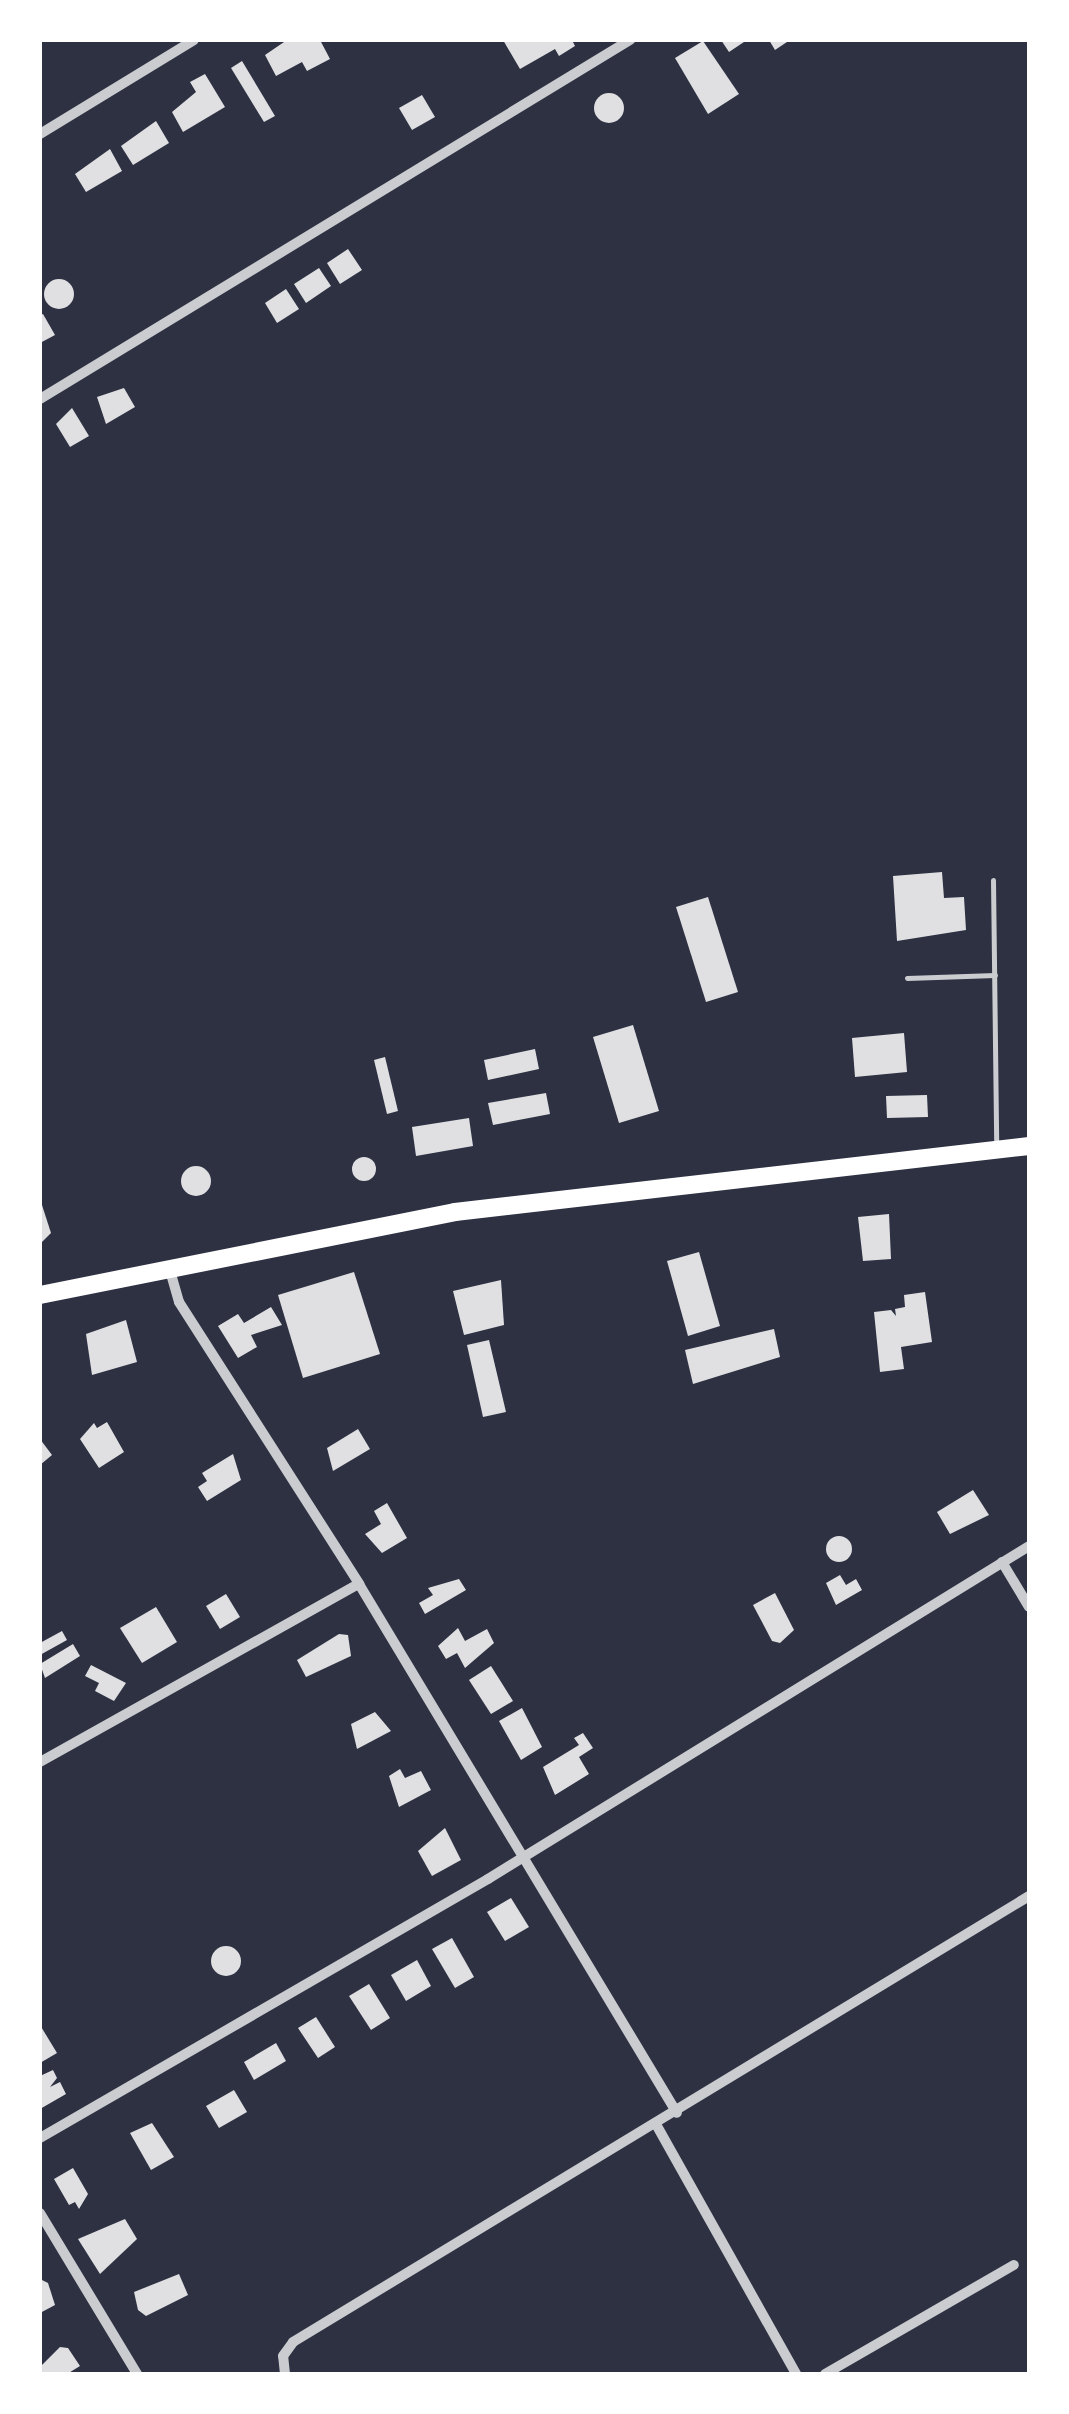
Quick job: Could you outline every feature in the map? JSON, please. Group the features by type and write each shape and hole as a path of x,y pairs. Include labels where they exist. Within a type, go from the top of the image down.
{"main road":[{"path":"40,1295 474,1209 1029,1146"}],"street":[{"path":"40,134 194,40"},
{"path":"40,399 630,40"},
{"path":"169,1267 179,1302 359,1584 678,2113"},
{"path":"40,2138 523,1854 1029,1546"},
{"path":"1002,1562 1029,1607"},
{"path":"40,1762 359,1584"},
{"path":"285,2374 283,2356 293,2342 657,2126 1029,1896"},
{"path":"657,2126 796,2374"},
{"path":"40,2213 137,2374"},
{"path":"826,2374 1014,2266"}],"lane":[{"path":"993,880 996,1147"},
{"path":"907,978 994,975"}],"building":[{"path":"287,40 320,40 330,59 307,71 302,62 276,76 265,55"},
{"path":"503,40 572,40 575,46 559,56 555,49 520,69"},
{"path":"721,40 747,40 729,52"},
{"path":"769,40 790,40 775,50"},
{"path":"703,41 739,94 708,114 675,58"},
{"path":"242,61 275,116 264,122 231,68"},
{"path":"205,74 225,107 183,132 172,112 196,92 190,82"},
{"path":"609,93 619,98 624,108 619,118 609,123 599,118 594,108 599,98"},
{"path":"422,95 435,117 412,130 399,108"},
{"path":"156,121 169,143 133,165 121,146"},
{"path":"110,149 122,171 86,192 75,174"},
{"path":"348,249 362,270 340,284 327,263"},
{"path":"319,268 331,286 306,303 294,284"},
{"path":"59,279 73,288 74,294 65,308 59,309 45,300 44,294 53,280"},
{"path":"286,289 299,309 277,323 265,303"},
{"path":"40,315 55,335 40,343"},
{"path":"124,388 135,407 106,424 97,397"},
{"path":"72,408 89,436 70,447 56,424"},
{"path":"942,872 944,898 964,897 966,930 897,941 893,876"},
{"path":"708,897 738,992 706,1002 676,907"},
{"path":"633,1025 659,1111 619,1123 593,1037"},
{"path":"904,1033 907,1072 855,1077 852,1038"},
{"path":"535,1049 539,1069 488,1080 484,1060"},
{"path":"385,1057 398,1111 387,1114 374,1060"},
{"path":"546,1093 550,1114 493,1125 488,1103"},
{"path":"927,1095 928,1117 887,1118 886,1096"},
{"path":"469,1118 473,1146 416,1156 412,1127"},
{"path":"364,1157 373,1160 373,1178 364,1181 355,1178 352,1169 355,1160"},
{"path":"196,1166 207,1170 211,1181 207,1192 196,1196 185,1192 181,1181 185,1170"},
{"path":"40,1202 51,1233 40,1244"},
{"path":"889,1214 891,1259 863,1261 858,1217"},
{"path":"699,1252 720,1326 688,1336 667,1261"},
{"path":"354,1272 380,1354 303,1378 278,1295"},
{"path":"501,1280 504,1325 464,1335 453,1291"},
{"path":"925,1292 932,1342 901,1347 904,1369 880,1372 874,1312 891,1310 896,1316 895,1309 905,1307 904,1295"},
{"path":"271,1307 282,1325 251,1335 257,1347 238,1358 218,1326 238,1314 244,1323"},
{"path":"126,1320 137,1362 92,1375 86,1334"},
{"path":"774,1329 780,1357 693,1384 685,1350"},
{"path":"489,1340 506,1412 483,1417 467,1345"},
{"path":"107,1422 124,1452 99,1468 80,1439 94,1423 97,1428"},
{"path":"358,1429 370,1449 333,1471 327,1448"},
{"path":"40,1439 52,1455 40,1465"},
{"path":"233,1454 241,1480 207,1501 198,1487 207,1481 202,1473"},
{"path":"973,1490 989,1515 950,1534 937,1512"},
{"path":"387,1503 407,1538 382,1553 365,1534 381,1524 374,1511"},
{"path":"839,1536 848,1540 852,1549 848,1558 839,1562 830,1558 826,1549 830,1540"},
{"path":"840,1575 846,1585 856,1579 862,1590 836,1605 826,1583"},
{"path":"459,1579 466,1590 425,1614 419,1603 433,1595 428,1588"},
{"path":"775,1593 794,1630 780,1643 772,1641 753,1605"},
{"path":"226,1594 240,1617 220,1629 206,1606"},
{"path":"156,1607 177,1642 142,1663 120,1628"},
{"path":"458,1628 465,1641 487,1629 494,1643 465,1668 457,1653 446,1659 438,1646"},
{"path":"62,1631 67,1640 40,1655 40,1643"},
{"path":"339,1634 348,1635 351,1656 306,1677 297,1660"},
{"path":"73,1644 80,1656 45,1678 40,1664"},
{"path":"91,1665 126,1683 114,1701 95,1691 99,1683 85,1676"},
{"path":"491,1666 513,1701 491,1714 469,1680"},
{"path":"522,1708 542,1747 521,1760 499,1721"},
{"path":"375,1712 391,1731 357,1749 351,1724"},
{"path":"583,1733 593,1748 579,1757 589,1774 555,1795 543,1767 579,1745 574,1738"},
{"path":"400,1769 405,1778 421,1771 431,1790 399,1807 389,1776"},
{"path":"445,1828 461,1860 432,1876 418,1851"},
{"path":"511,1898 529,1927 505,1941 487,1912"},
{"path":"452,1938 474,1977 455,1988 432,1949"},
{"path":"226,1946 237,1950 241,1961 237,1972 226,1976 215,1972 211,1961 215,1950"},
{"path":"417,1960 431,1986 406,2001 391,1975"},
{"path":"369,1984 390,2018 371,2030 349,1996"},
{"path":"316,2017 335,2047 318,2058 298,2028"},
{"path":"40,2025 57,2053 40,2063"},
{"path":"276,2043 286,2061 254,2080 244,2062"},
{"path":"53,2070 57,2078 50,2087 60,2082 66,2094 40,2109 40,2076"},
{"path":"234,2090 247,2112 219,2128 206,2106"},
{"path":"152,2123 174,2157 151,2170 130,2133"},
{"path":"73,2168 88,2194 79,2209 75,2202 69,2205 54,2179"},
{"path":"125,2219 137,2239 100,2274 78,2239"},
{"path":"179,2274 188,2295 146,2316 138,2310 134,2292"},
{"path":"40,2279 48,2283 55,2305 40,2313"},
{"path":"60,2347 68,2348 80,2366 67,2374 43,2374 40,2367"}]}
